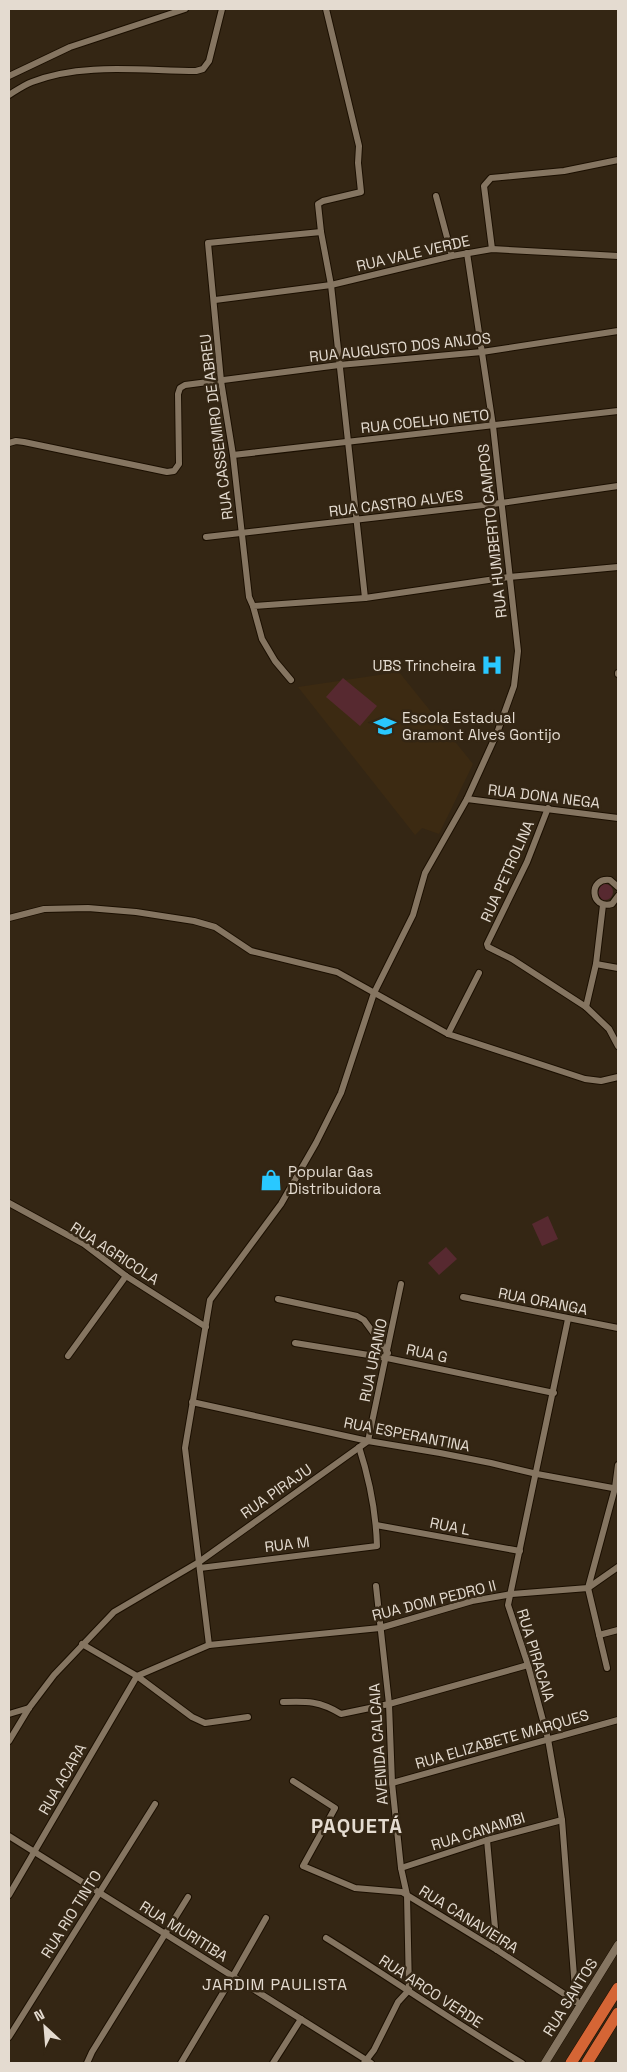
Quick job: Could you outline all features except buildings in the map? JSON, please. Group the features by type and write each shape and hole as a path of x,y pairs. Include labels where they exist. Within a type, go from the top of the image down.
{"highway":[{"path":"571,2063 618,1988"},
{"path":"587,2063 618,2013"}],"street":[{"path":"9,76 70,47 185,9"},
{"path":"9,94 33,82 62,74 98,70 196,71 203,68 209,61 222,9"},
{"path":"326,9 359,146 358,163 361,192 323,201 318,204 331,285 365,598"},
{"path":"492,249 484,186 491,178 564,171 618,160"},
{"path":"436,196 452,256"},
{"name":"RUA CASSEMIRO DE ABREU","path":"291,680 262,640 249,597 233,454 221,381 215,300 208,243 321,232"},
{"name":"RUA VALE VERDE","path":"215,300 331,285 452,256 492,249 618,256"},
{"name":"RUA HUMBERTO CAMPOS","path":"209,1645 185,1448 210,1300 280,1204 316,1143 349,1073 374,994 413,915 425,873 467,799 498,733 514,686 518,651 493,426 467,253"},
{"name":"RUA AUGUSTO DOS ANJOS","path":"9,443 16,441 24,442 163,472 174,471 180,461 178,394 180,388 185,385 339,365 482,352 618,331"},
{"name":"RUA COELHO NETO","path":"233,454 618,411"},
{"name":"RUA CASTRO ALVES","path":"206,537 501,503 618,486"},
{"path":"253,606 365,598 509,577 618,567"},
{"name":"RUA DONA NEGA","path":"467,799 618,818"},
{"name":"RUA PETROLINA","path":"548,808 527,862 487,944 488,947 512,959 586,1008"},
{"path":"618,887 616,879 602,880 594,888 596,900 603,905 612,904 618,896"},
{"path":"603,905 596,964 586,1008 609,1029 618,1046"},
{"path":"9,918 44,909 88,908 136,912 194,921 215,927 251,951 337,972 448,1034 585,1079 601,1081 618,1077"},
{"path":"596,964 618,968"},
{"path":"448,1034 479,974"},
{"name":"RUA AGRICOLA","path":"9,1203 84,1244 126,1276 206,1327"},
{"path":"68,1356 126,1276"},
{"name":"RUA URANIO","path":"368,1441 401,1284"},
{"name":"RUA ORANGA","path":"463,1297 618,1328"},
{"path":"278,1299 357,1316 364,1320 387,1355"},
{"name":"RUA PIRACAIA","path":"568,1319 512,1594 508,1605 528,1665 548,1739 562,1820 578,2004"},
{"name":"RUA G","path":"295,1343 387,1355 554,1393"},
{"name":"RUA ESPERANTINA","path":"192,1402 368,1441 491,1462 537,1474 616,1488"},
{"name":"RUA PIRAJU","path":"9,1741 29,1708 54,1675 114,1612 199,1565 368,1441"},
{"path":"358,1448 364,1463 376,1524"},
{"path":"607,1668 588,1588 616,1488 618,1465"},
{"name":"RUA M","path":"199,1565 377,1546 376,1524"},
{"name":"RUA L","path":"376,1524 520,1551"},
{"path":"588,1588 618,1567"},
{"name":"AVENIDA CALCAIA","path":"376,1586 389,1704 392,1783 401,1868 407,1895 409,1990"},
{"name":"RUA DOM PEDRO II","path":"137,1676 209,1645 380,1628 472,1601 512,1594 588,1588"},
{"path":"599,1635 618,1630"},
{"path":"82,1644 137,1676 192,1717 205,1723 248,1717"},
{"path":"283,1702 309,1701 329,1706 341,1714 389,1704 528,1665"},
{"name":"RUA ACARA","path":"9,1895 137,1676"},
{"path":"9,1714 29,1708"},
{"name":"RUA ELIZABETE MARQUES","path":"392,1783 618,1720"},
{"name":"RUA CANAVIEIRA","path":"293,1781 335,1808 303,1866 355,1888 397,1891 407,1895 497,1950 578,2004"},
{"name":"RUA RIO TINTO","path":"9,2037 155,1804"},
{"name":"RUA CANAMBI","path":"401,1868 487,1840 562,1820"},
{"name":"RUA MURITIBA","path":"9,1836 367,2062"},
{"path":"487,1840 497,1950"},
{"path":"87,2063 188,1897"},
{"path":"181,2063 266,1918"},
{"name":"RUA ARCO VERDE","path":"326,1938 409,1990 457,2024 522,2063"},
{"name":"RUA SANTOS","path":"546,2063 578,2004 618,1944"},
{"path":"367,2062 398,2002 409,1990"},
{"path":"273,2063 301,2019"}],"shaded area":[{"name":"Escola Estadual Gramont Alves Gontijo","path":"399,672 473,764 439,834 422,828 415,835 298,687"},
{"path":"343,678 377,706 360,726 326,697"},
{"path":"605,884 611,886 613,892 611,898 605,900 599,898 597,892 599,886"},
{"path":"548,1216 558,1239 542,1246 532,1224"},
{"path":"446,1247 457,1259 439,1275 428,1263"}],"place":[{"name":"UBS Trincheira","path":"492,665"},
{"name":"Escola Estadual Gramont Alves Gontijo","path":"385,726"},
{"name":"Popular Gas Distribuidora","path":"271,1180"}],"district":[{"name":"PAQUETÁ","path":"357,1826"},
{"name":"JARDIM PAULISTA","path":"275,1984"}]}
